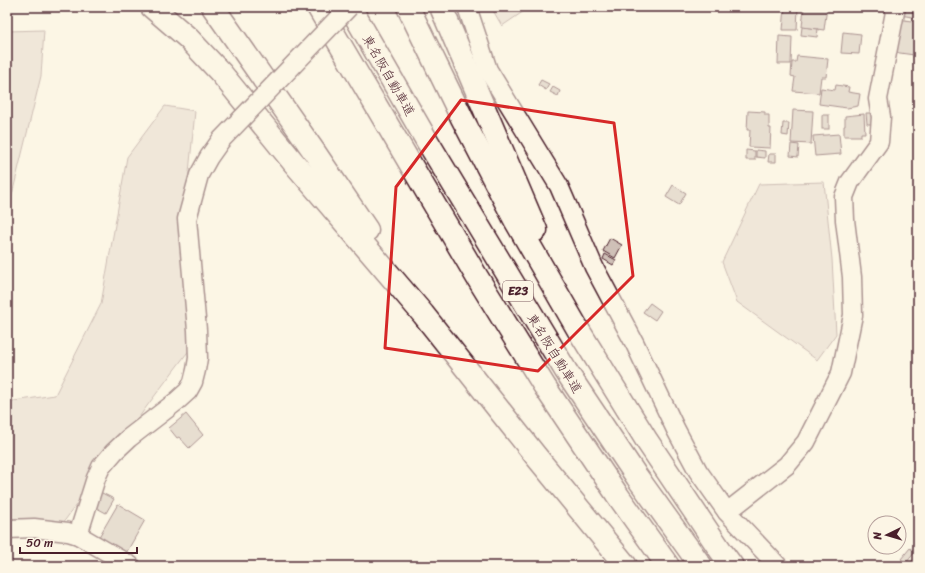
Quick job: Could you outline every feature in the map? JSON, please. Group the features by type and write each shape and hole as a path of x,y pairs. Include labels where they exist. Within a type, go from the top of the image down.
{"highway":[{"path":"152,7 188,38 220,73 294,163 423,314 535,455 626,566"},
{"path":"213,7 313,150 423,314"},
{"name":"東名阪自動車道","path":"318,7 477,277 541,381 616,493 668,566"},
{"name":"東名阪自動車道","path":"349,7 426,139 566,371 637,477 701,566"},
{"path":"408,7 462,118 516,220 579,331 647,441 732,566"},
{"path":"440,7 579,331"}],"street":[{"path":"78,535 101,466 129,438 188,391 193,382 198,358 197,330 187,219 199,175 221,140 349,7"},
{"path":"467,7 488,70 559,186 594,266 635,344 676,430 698,471 728,512 778,566"},
{"path":"728,512 787,465 806,442 841,373 854,314 844,197 850,182 879,142 881,117 878,99 896,7"},
{"path":"7,529 34,528 68,532 78,535 131,566"}],"highlighted area":[{"path":"461,100 614,123 633,276 538,371 385,348 396,187"}],"shaded area":[{"path":"491,7 530,7 502,26"},
{"path":"44,30 41,76 7,215 7,31"},
{"path":"165,106 195,111 188,183 190,349 63,523 7,534 7,402 55,395 101,304 127,157"},
{"path":"824,182 832,259 836,334 817,360 737,302 722,262 759,184"}],"building":[{"path":"785,7 798,7 797,30 783,30"},
{"path":"804,7 827,7 824,30 802,27"},
{"path":"901,7 918,7 918,18 900,15"},
{"path":"898,19 918,22 918,47 915,47 914,55 893,52"},
{"path":"802,27 818,29 817,37 801,35"},
{"path":"843,32 861,34 859,54 841,53"},
{"path":"779,36 792,37 791,64 778,64"},
{"path":"797,56 828,59 826,77 821,77 819,93 793,91 795,77 791,76 792,62 796,62"},
{"path":"541,80 549,84 546,90 538,85"},
{"path":"836,85 849,87 848,92 860,94 858,106 847,108 819,104 821,88 835,90"},
{"path":"553,87 560,91 558,96 550,92"},
{"path":"793,110 813,111 811,144 791,143"},
{"path":"748,111 765,112 765,115 769,115 769,128 771,128 770,148 749,147 750,130 747,130"},
{"path":"866,113 873,113 873,124 867,124"},
{"path":"864,114 865,133 861,133 861,136 844,136 845,116"},
{"path":"822,115 829,115 829,129 822,129"},
{"path":"783,123 789,123 788,136 782,135"},
{"path":"839,134 841,154 815,156 813,136"},
{"path":"791,144 799,145 798,157 790,156"},
{"path":"746,150 755,151 755,160 746,160"},
{"path":"756,150 765,151 765,158 756,157"},
{"path":"769,154 776,154 776,162 768,162"},
{"path":"673,185 686,193 679,205 666,197"},
{"path":"610,238 622,245 615,258 603,251"},
{"path":"605,254 616,260 613,265 603,259"},
{"path":"650,303 661,311 655,320 643,312"},
{"path":"186,414 203,435 189,448 179,437 177,438 169,428"},
{"path":"100,492 114,499 106,513 93,506"},
{"path":"118,504 145,520 125,555 96,542"},
{"path":"910,548 915,552 906,563 901,559 904,555 907,555 907,552"}]}
